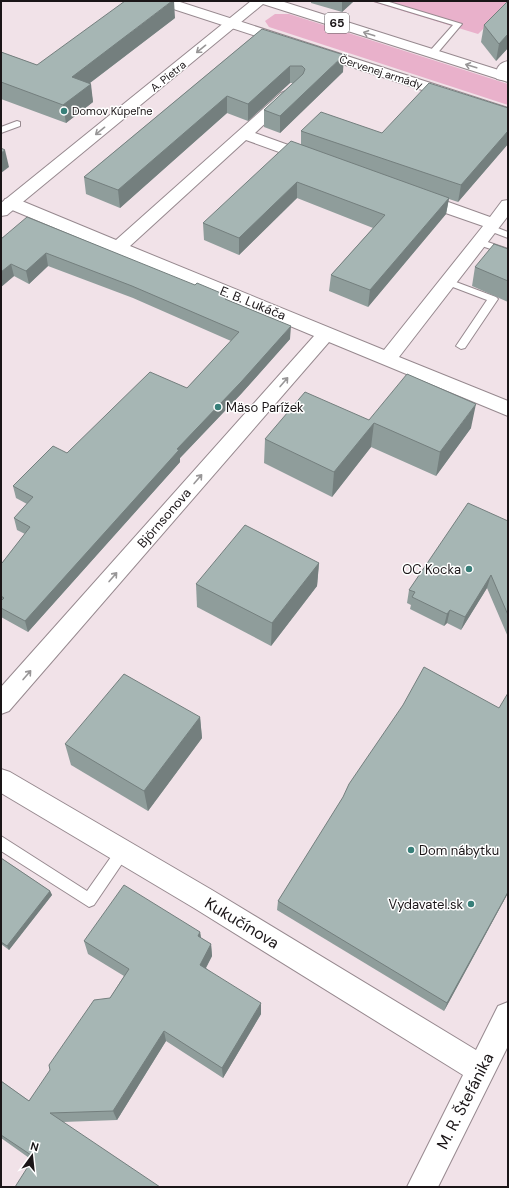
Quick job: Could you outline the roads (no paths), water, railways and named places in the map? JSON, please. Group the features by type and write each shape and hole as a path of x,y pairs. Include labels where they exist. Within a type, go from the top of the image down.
{"street":[{"name":"Červenej armády","path":"163,1 508,113"},
{"name":"A. Pietra","path":"6,207 259,1"},
{"name":"65","path":"267,1 432,54 506,73"},
{"path":"118,248 296,87"},
{"path":"244,134 324,163"},
{"path":"405,192 487,231"},
{"path":"388,358 508,205"},
{"name":"E. B. Lukáča","path":"6,207 118,248 388,358 508,409"},
{"name":"Björnsonova","path":"1,704 327,333"},
{"name":"Kukučínova","path":"1,780 123,852 481,1070"},
{"name":"M. R. Štefánika","path":"422,1187 508,1016"}],"lane":[{"path":"378,1 458,24 432,54"},
{"path":"1,130 17,124"},
{"path":"487,231 508,235"},
{"path":"487,231 508,252"},
{"path":"448,282 493,299 461,346"},
{"path":"1,843 89,900 123,852"}],"place":[{"name":"Domov Kúpeľne","path":"64,111"},
{"name":"Mäso Parížek","path":"218,407"},
{"name":"OC Kocka","path":"469,569"},
{"name":"Dom nábytku","path":"411,850"},
{"name":"Vydavatel.sk","path":"471,904"}]}
